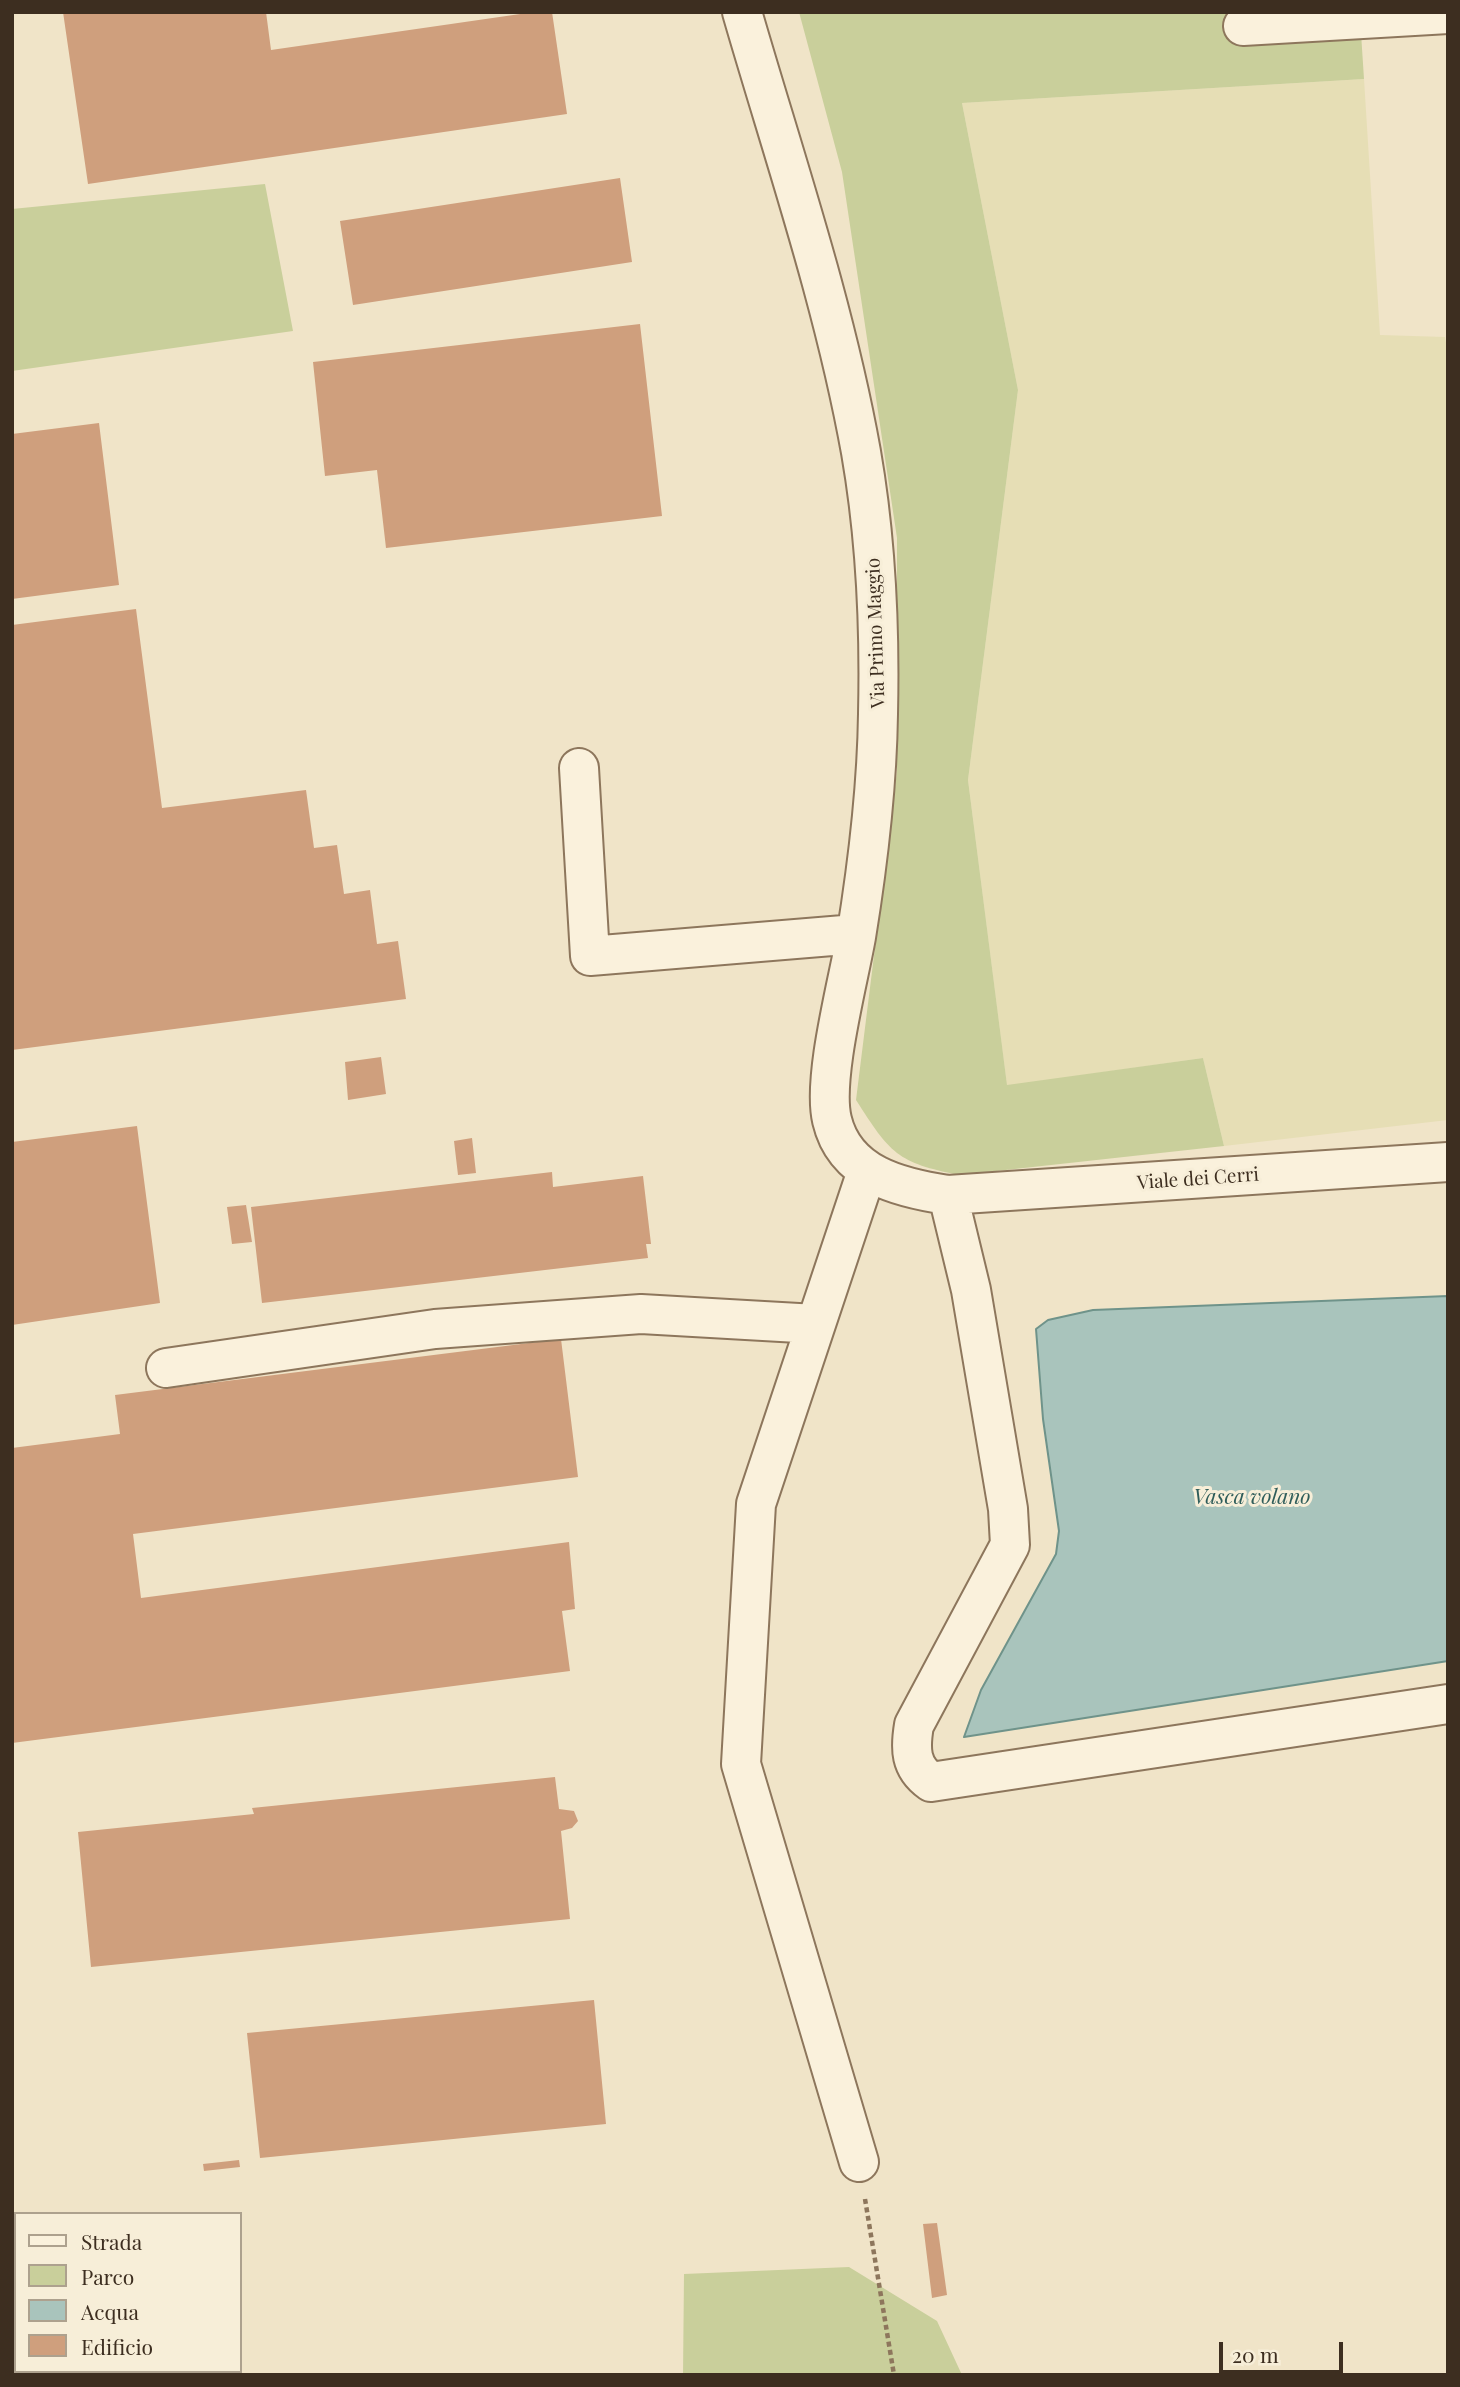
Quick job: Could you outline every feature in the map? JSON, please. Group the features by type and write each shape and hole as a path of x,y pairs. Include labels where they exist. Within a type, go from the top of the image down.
{"street":[{"name":"Via Primo Maggio","path":"742,12 841,354 869,506 877,609 878,715 871,823 830,1103 832,1122 852,1158 867,1171 912,1190 948,1195"},
{"path":"1243,26 1448,14"},
{"path":"579,768 590,956 856,934"},
{"name":"Viale dei Cerri","path":"948,1195 1448,1162"},
{"path":"859,2162 741,1764 756,1504 867,1171"},
{"path":"948,1195 971,1290 1008,1509 1010,1545 914,1725 910,1746 914,1765 921,1775 931,1782 1448,1704"},
{"path":"166,1368 435,1329 641,1314 816,1324"}],"path":[{"path":"859,2162 894,2375"}],"shaded area":[{"path":"1364,79 1380,335 1445,337 1448,354 1448,1120 1224,1146 1203,1058 1007,1086 968,780 1018,390 962,103"}],"green space":[{"path":"799,12 1448,12 1361,33 1364,79 962,103 1018,390 968,780 1007,1085 1203,1058 1224,1146 960,1175 922,1166 897,1153 887,1144 856,1100 897,771 897,538 842,172"},
{"path":"265,184 293,331 12,371 12,209"},
{"path":"849,2267 937,2321 962,2375 683,2375 684,2274"}],"water":[{"name":"Vasca volano","path":"1448,1296 1448,1661 964,1737 981,1690 1056,1554 1059,1531 1043,1419 1036,1329 1048,1320 1093,1310"}],"building":[{"path":"63,12 266,12 271,50 534,12 552,12 567,114 88,184"},
{"path":"620,178 632,262 353,305 340,221"},
{"path":"640,324 662,516 386,548 377,470 325,476 313,362"},
{"path":"99,423 119,585 12,599 12,434"},
{"path":"136,609 162,808 306,790 314,848 337,845 344,894 370,890 377,944 398,941 406,999 12,1050 12,625"},
{"path":"381,1057 386,1094 348,1100 345,1062"},
{"path":"137,1126 160,1303 12,1325 12,1142"},
{"path":"472,1138 476,1173 458,1175 454,1141"},
{"path":"552,1172 553,1187 643,1176 651,1244 646,1244 648,1258 262,1303 251,1207"},
{"path":"246,1205 252,1242 232,1244 227,1207"},
{"path":"561,1339 578,1477 133,1534 141,1598 569,1542 575,1609 562,1611 570,1671 12,1743 12,1448 120,1434 115,1395"},
{"path":"555,1777 559,1809 574,1811 578,1821 572,1828 561,1831 570,1919 91,1967 78,1832 254,1814 252,1808"},
{"path":"594,2000 606,2124 260,2158 247,2033"},
{"path":"239,2160 240,2167 204,2171 203,2164"},
{"path":"937,2223 947,2295 932,2298 923,2224"}]}
